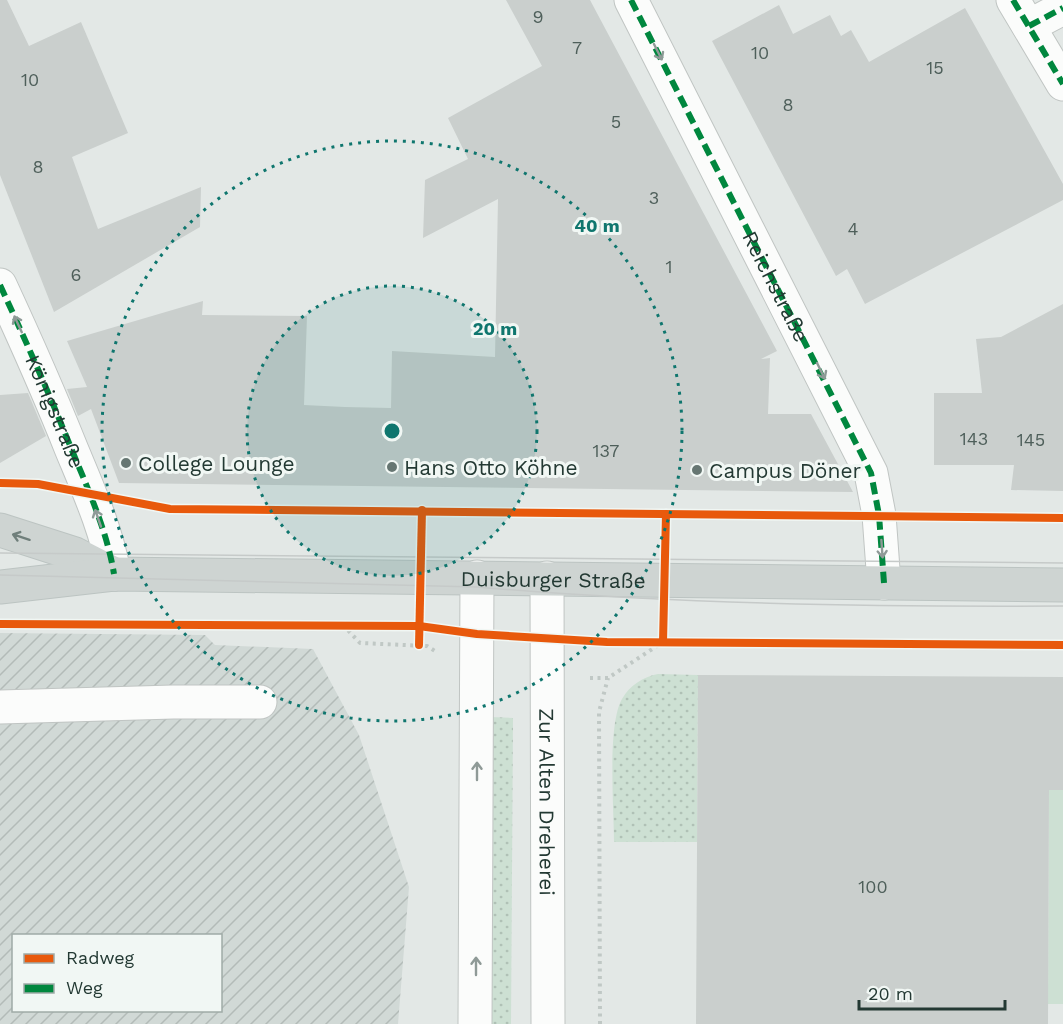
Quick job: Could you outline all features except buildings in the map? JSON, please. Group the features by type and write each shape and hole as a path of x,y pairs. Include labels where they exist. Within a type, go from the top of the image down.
{"main road":[{"name":"Duisburger Straße","path":"0,530 75,554 114,574"},
{"name":"Duisburger Straße","path":"0,587 114,574 1063,585"}],"street":[{"name":"Reichstraße","path":"631,0 871,473 879,515 884,583"},
{"path":"1063,8 1021,13 1063,84"},
{"name":"Königstraße","path":"0,285 37,364 90,493 110,553 114,574"},
{"path":"475,1024 477,578"},
{"name":"Zur Alten Dreherei","path":"547,578 548,1024"},
{"path":"0,707 260,702"}],"path":[{"path":"343,625 354,625"},
{"path":"640,642 663,642"},
{"path":"600,1024 599,712 608,678"}],"shaded area":[{"path":"0,633 205,635 215,645 313,649 359,735 409,887 398,1024 0,1024"}],"green space":[{"path":"658,674 698,675 697,842 614,842 613,747 617,711 625,694 633,686 647,677"},
{"path":"490,717 513,718 511,1024 489,1024"},
{"path":"1049,790 1063,790 1063,1004 1048,1004"}],"tram line":[{"path":"0,553 1063,563"},
{"path":"0,575 477,587 696,601 916,606 1063,606"}],"marked path":[{"path":"631,0 871,473 879,515 884,583"},
{"path":"1013,0 1063,84"},
{"path":"1029,26 1063,8"},
{"path":"0,285 90,495 107,542 114,574"}],"cycle path":[{"path":"0,483 38,484 170,509 1063,518"},
{"path":"419,645 422,510"},
{"path":"663,642 666,514"},
{"path":"0,624 419,626 477,634 607,642 1063,645"}],"place":[{"name":"College Lounge","path":"126,463"},
{"name":"Hans Otto Köhne","path":"392,467"},
{"name":"Campus Döner","path":"697,470"}]}
